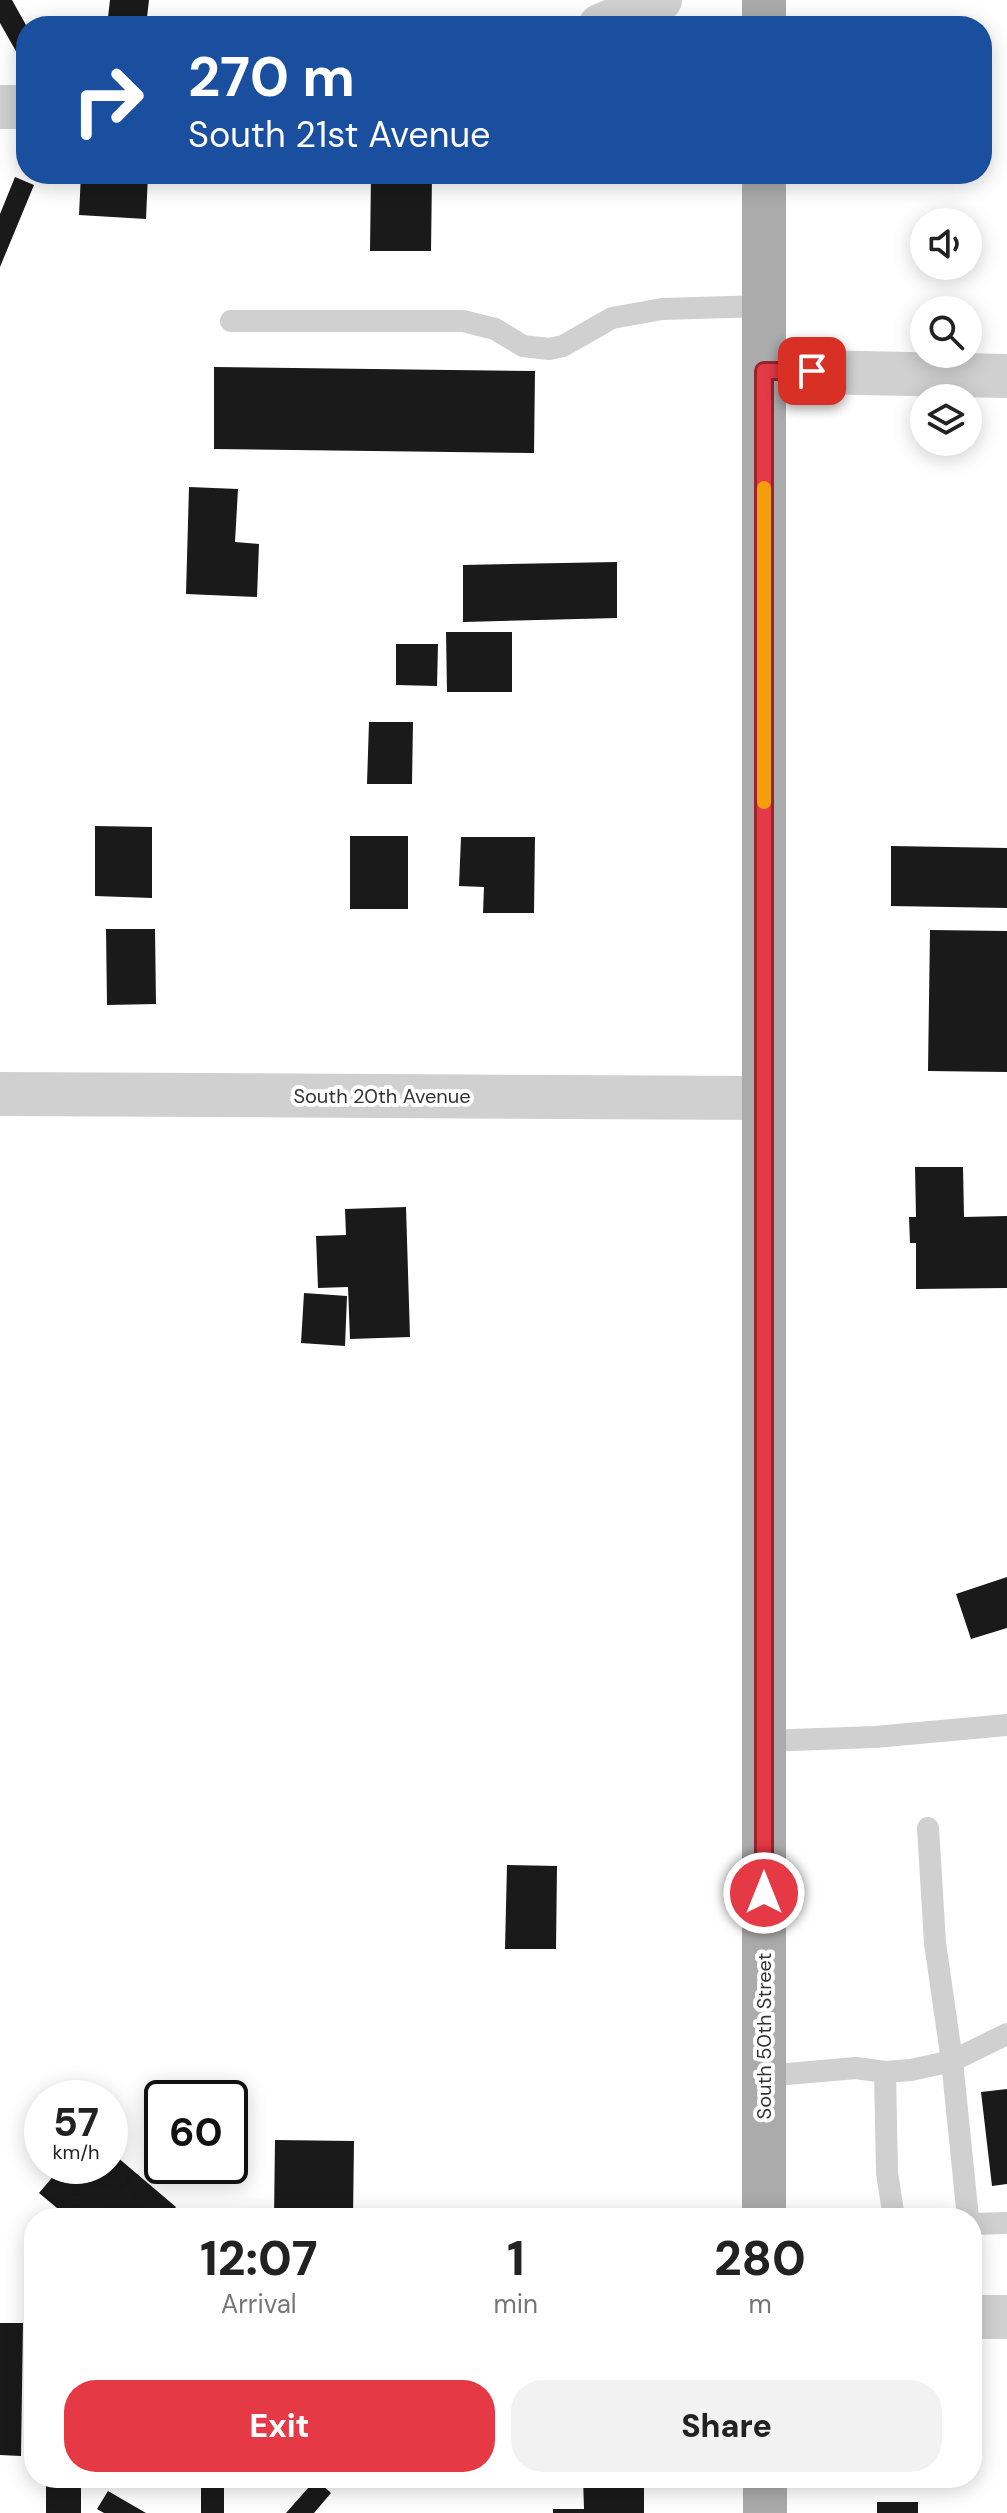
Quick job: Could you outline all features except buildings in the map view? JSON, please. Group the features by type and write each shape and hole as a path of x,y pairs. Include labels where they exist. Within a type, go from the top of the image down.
{"main road":[{"name":"South 50th Street","path":"764,184 764,2208"},
{"path":"765,2488 765,2513"}],"street":[{"path":"623,16 660,0"},
{"path":"764,371 1007,376"},
{"name":"South 20th Avenue","path":"0,1094 764,1098"},
{"path":"982,2317 1007,2317"}],"lane":[{"path":"231,321 463,321 495,329 523,346 549,349 563,346 612,318 662,309 764,306"},
{"path":"764,1741 875,1737 1007,1725"},
{"path":"928,1828 935,1943 952,2061 967,2208"},
{"path":"764,2076 856,2068 885,2072 911,2070 952,2061 1007,2034"},
{"path":"885,2072 887,2173 892,2208"},
{"path":"982,2224 1007,2223"}],"slow traffic":[{"path":"764,488 764,802"}],"route":[{"path":"764,1893 764,371 812,371"}]}
